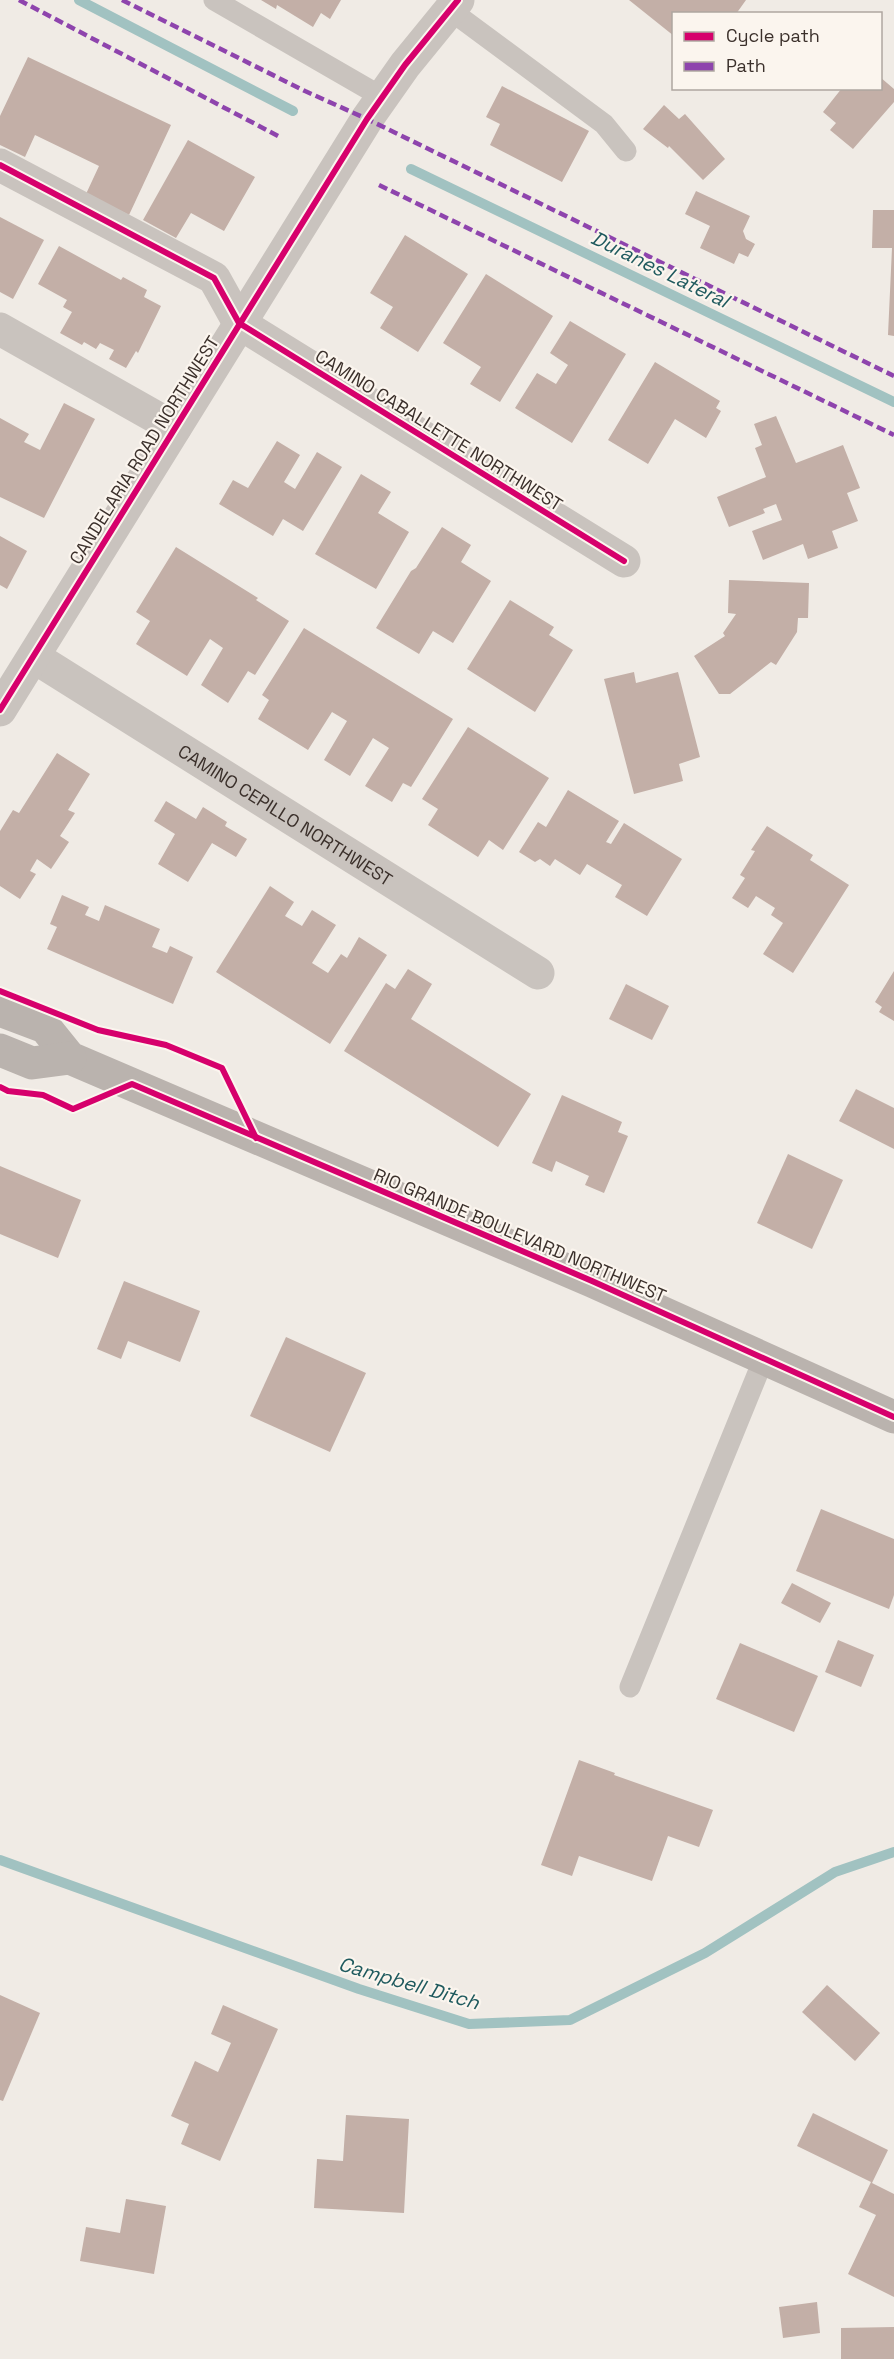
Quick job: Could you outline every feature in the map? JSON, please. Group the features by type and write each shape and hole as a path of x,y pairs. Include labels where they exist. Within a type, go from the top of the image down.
{"main road":[{"path":"0,1010 45,1028 70,1058"},
{"path":"0,1050 32,1063 70,1058"},
{"name":"RIO GRANDE BOULEVARD NORTHWEST","path":"70,1058 592,1281 894,1417"}],"street":[{"name":"CANDELARIA ROAD NORTHWEST","path":"0,710 239,323 382,97 454,5"},
{"path":"0,165 214,278 239,323"},
{"name":"CAMINO CABALLETTE NORTHWEST","path":"239,323 624,561"},
{"path":"0,329 175,428"},
{"name":"CAMINO CEPILLO NORTHWEST","path":"33,657 538,973"}],"lane":[{"path":"214,0 382,97"},
{"path":"454,5 604,124 626,151"},
{"path":"630,1687 764,1358"}],"building":[{"path":"261,0 341,0 330,19 321,13 313,27 277,5 276,9"},
{"path":"629,0 746,0 737,12 672,12 672,34"},
{"path":"28,57 171,125 129,215 86,194 99,166 35,135 25,157 0,145 0,116"},
{"path":"882,79 894,89 894,102 853,149 830,130 836,123 823,112 840,90 882,90"},
{"path":"502,86 589,131 562,182 490,145 500,124 486,117"},
{"path":"664,105 679,119 685,114 725,159 703,180 669,146 668,148 643,129"},
{"path":"188,140 255,177 224,231 191,213 176,238 143,220"},
{"path":"696,191 750,216 743,231 746,239 755,244 748,257 739,253 734,264 700,248 710,226 685,214"},
{"path":"873,210 894,210 894,336 888,335 892,248 872,248"},
{"path":"0,217 44,240 13,299 0,292"},
{"path":"405,235 468,274 418,352 380,328 393,307 370,293"},
{"path":"59,246 121,280 123,277 147,290 144,297 161,306 138,353 136,351 126,368 109,359 114,350 100,343 96,349 84,342 82,345 60,333 72,312 63,307 67,300 38,284"},
{"path":"486,274 553,316 500,402 470,384 481,367 443,343"},
{"path":"570,321 626,354 572,443 515,408 537,373 556,384 568,365 550,353"},
{"path":"655,362 720,401 716,408 721,411 706,438 675,419 648,464 608,440"},
{"path":"64,403 95,419 44,518 0,497 0,418 29,434 24,442 40,450"},
{"path":"776,416 796,463 843,445 860,488 847,493 858,521 832,531 838,548 808,559 803,544 763,560 752,531 782,520 776,504 763,509 765,513 729,527 717,497 766,477 755,448 762,445 754,424"},
{"path":"277,441 300,455 284,482 295,489 317,452 342,467 303,531 283,519 273,536 219,504 233,480 248,488"},
{"path":"361,474 391,492 378,513 409,532 376,589 315,554"},
{"path":"442,527 471,545 461,562 491,581 453,643 433,631 419,654 376,628 411,571 416,568"},
{"path":"0,536 27,551 7,589 0,585"},
{"path":"176,547 258,598 256,600 289,621 255,675 248,671 228,703 201,685 223,648 210,639 187,676 136,644 150,621 136,612"},
{"path":"729,580 809,583 808,618 798,618 797,632 776,665 771,662 730,694 719,694 694,656 725,636 723,633 736,614 728,613"},
{"path":"510,600 554,627 549,635 573,650 535,712 467,669"},
{"path":"304,628 453,719 411,787 403,783 392,802 365,786 389,748 373,738 350,776 324,760 347,721 332,712 308,750 258,719 269,700 262,695"},
{"path":"634,672 636,683 678,672 700,757 679,764 683,781 634,794 604,679"},
{"path":"468,727 549,778 503,850 489,840 478,857 428,825 438,809 422,799"},
{"path":"57,753 90,774 68,810 75,813 60,836 69,842 51,869 37,859 30,871 36,874 20,899 0,886 0,831 13,810 19,813"},
{"path":"568,790 619,821 606,842 611,844 624,823 682,859 647,916 615,897 622,885 587,864 580,875 555,859 550,866 540,859 535,862 519,852 538,822 546,827"},
{"path":"166,801 196,819 203,807 227,822 225,826 247,839 236,857 212,843 188,882 158,864 175,834 154,821"},
{"path":"767,826 813,855 810,860 849,885 793,973 763,954 783,923 771,915 775,908 756,896 748,908 732,898 745,878 740,875 755,851 751,850"},
{"path":"270,886 294,902 285,916 302,926 312,910 336,925 312,963 328,973 341,954 347,958 359,937 387,955 330,1044 216,972"},
{"path":"62,895 89,907 85,915 99,921 105,905 160,929 152,947 167,953 170,946 193,957 173,1004 47,949 57,927 50,924"},
{"path":"408,969 432,984 411,1019 531,1094 498,1147 344,1051 386,983 395,989"},
{"path":"894,971 894,1021 879,1012 882,1007 875,1002"},
{"path":"626,984 669,1006 652,1040 609,1019"},
{"path":"856,1089 894,1108 894,1149 839,1121"},
{"path":"562,1095 622,1122 618,1132 628,1136 604,1193 585,1185 589,1176 556,1161 552,1172 532,1163"},
{"path":"788,1154 843,1180 812,1249 757,1223"},
{"path":"0,1166 81,1200 58,1258 0,1234"},
{"path":"124,1281 200,1311 180,1362 128,1341 121,1359 97,1349"},
{"path":"286,1337 366,1373 330,1452 250,1416"},
{"path":"821,1509 894,1539 894,1595 889,1609 796,1571"},
{"path":"792,1583 831,1603 820,1623 781,1603"},
{"path":"838,1640 874,1655 861,1687 825,1672"},
{"path":"740,1643 818,1676 794,1732 716,1699"},
{"path":"579,1760 615,1773 614,1775 713,1810 699,1847 668,1836 652,1881 579,1856 572,1876 541,1865"},
{"path":"827,1985 880,2033 855,2061 802,2012"},
{"path":"0,1995 40,2013 3,2101 0,2100"},
{"path":"223,2005 278,2029 220,2161 181,2144 189,2124 171,2116 195,2061 218,2072 231,2043 211,2034"},
{"path":"813,2113 888,2150 872,2183 894,2194 894,2297 848,2274 876,2215 859,2207 871,2182 797,2146"},
{"path":"346,2115 409,2119 404,2213 314,2208 317,2159 343,2161"},
{"path":"126,2199 166,2206 154,2274 80,2261 86,2227 120,2233"},
{"path":"817,2302 820,2333 783,2338 779,2307"},
{"path":"894,2327 894,2359 841,2359 841,2328"}],"waterway":[{"name":"Duranes Lateral","path":"79,0 293,111"},
{"name":"Duranes Lateral","path":"411,169 894,402"},
{"name":"Campbell Ditch","path":"0,1860 359,1989 469,2024 570,2020 705,1953 835,1872 894,1852"}],"marked path":[{"path":"19,0 282,138"},
{"path":"122,0 894,376"},
{"path":"379,185 894,435"}],"cycle path":[{"path":"0,710 367,119 405,65 458,0"},
{"path":"0,165 214,278 239,323 624,561"},
{"path":"0,991 98,1030 166,1045 222,1068 256,1138"},
{"path":"0,1087 8,1091 43,1095 73,1109 132,1084 592,1281 894,1417"}]}
